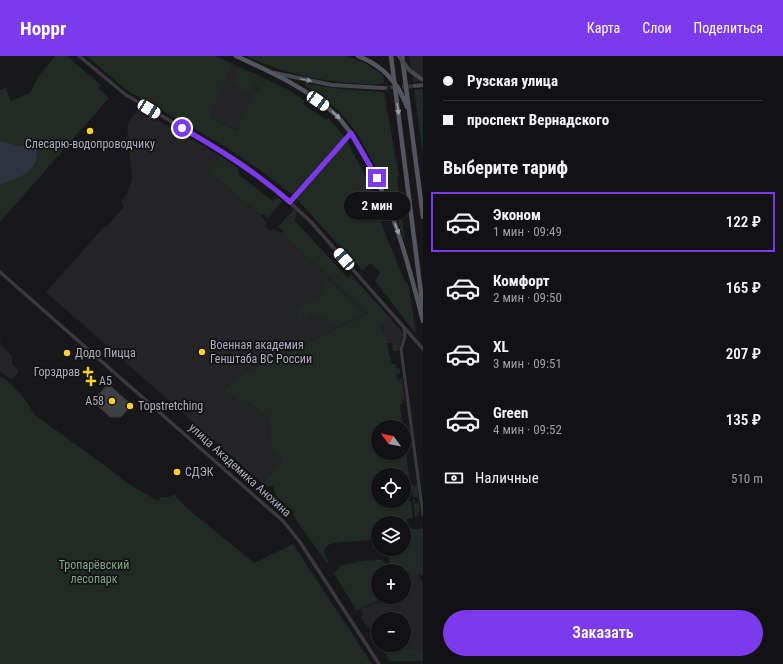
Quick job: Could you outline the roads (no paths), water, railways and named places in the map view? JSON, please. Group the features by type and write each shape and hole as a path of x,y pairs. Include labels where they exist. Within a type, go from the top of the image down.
{"main road":[{"path":"236,56 268,71 326,106 338,116 351,133 377,178 386,200 406,256 423,320"},
{"path":"358,56 380,68 394,81 402,93 410,114"},
{"path":"390,56 423,313"},
{"path":"399,56 409,70 423,80"},
{"path":"402,56 423,217"},
{"path":"268,71 327,84 384,88"},
{"path":"414,86 423,85"}],"street":[{"path":"79,56 126,95 237,160 268,183 314,225 423,349"},
{"path":"290,202 351,133"},
{"name":"улица Академика Анохина","path":"0,272 286,524 304,548 379,664"},
{"path":"404,329 405,337 401,349 423,515"}],"tunnel":[{"path":"384,88 414,86"}],"place":[{"name":"Слесарю-водопроводчику","path":"90,131"},
{"name":"Военная академия Генштаба ВС России","path":"202,352"},
{"name":"Додо Пицца","path":"67,353"},
{"name":"Горздрав","path":"88,372"},
{"name":"А5","path":"91,381"},
{"name":"А58","path":"112,401"},
{"name":"Topstretching","path":"130,406"},
{"name":"СДЭК","path":"177,472"}],"park label":[{"name":"Тропарёвский лесопарк","path":"94,572"}]}
